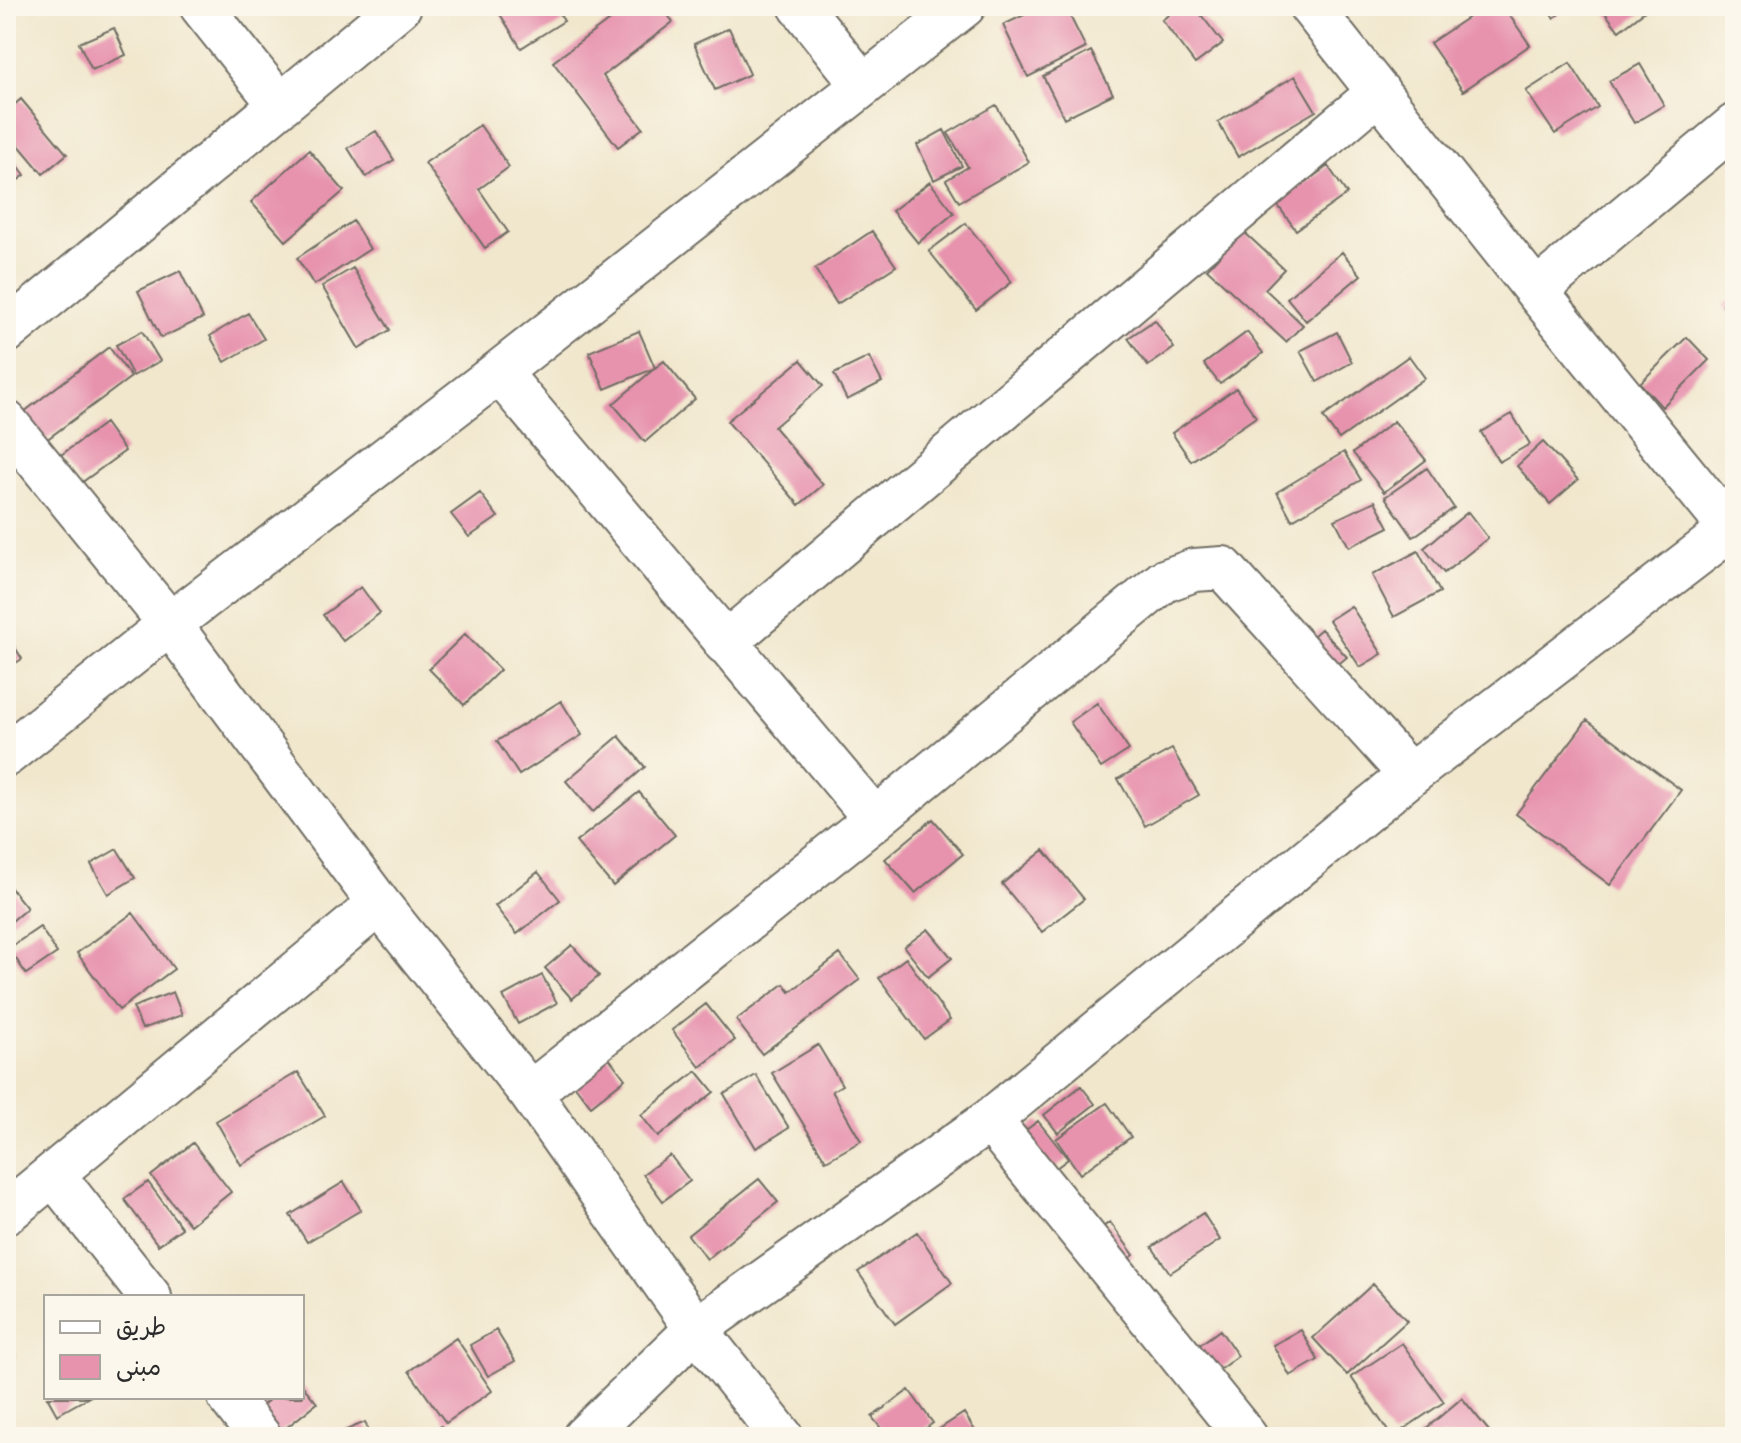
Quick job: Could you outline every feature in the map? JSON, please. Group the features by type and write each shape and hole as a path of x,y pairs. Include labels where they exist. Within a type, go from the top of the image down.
{"street":[{"path":"201,6 280,105"},
{"path":"6,332 400,6"},
{"path":"800,6 863,85"},
{"path":"6,755 964,6"},
{"path":"584,1437 696,1329 990,1120 1410,775 1733,530 1536,291 1310,6"},
{"path":"725,643 1379,92"},
{"path":"1536,291 1735,125"},
{"path":"499,372 875,819"},
{"path":"6,422 170,624 379,904 530,1093 696,1329 782,1437"},
{"path":"530,1093 875,819 1164,581 1194,570 1223,568 1410,775"},
{"path":"6,1213 379,904"},
{"path":"990,1120 1246,1437"},
{"path":"53,1174 148,1295"},
{"path":"231,1399 260,1437"}],"building":[{"path":"495,6 554,6 564,21 521,48"},
{"path":"628,6 661,6 673,22 603,76 643,128 618,147 553,62"},
{"path":"1043,6 1065,6 1086,48 1028,77 1003,25"},
{"path":"1180,6 1194,6 1223,43 1195,64 1162,20"},
{"path":"1485,6 1503,6 1530,45 1463,91 1430,43"},
{"path":"1545,6 1569,6 1554,18"},
{"path":"1600,6 1651,6 1619,31"},
{"path":"114,28 126,55 92,70 79,43"},
{"path":"729,28 750,74 715,90 694,44"},
{"path":"1091,51 1113,94 1064,118 1043,76"},
{"path":"1570,63 1598,107 1555,134 1526,91"},
{"path":"1640,64 1664,105 1634,123 1609,81"},
{"path":"1295,76 1316,111 1238,157 1218,122"},
{"path":"21,99 67,154 43,174 6,130 6,112"},
{"path":"996,105 1029,162 959,202 946,180 968,167 948,133"},
{"path":"480,125 509,167 479,189 508,232 485,248 425,163"},
{"path":"944,130 962,166 934,180 917,145"},
{"path":"376,131 394,160 366,177 348,148"},
{"path":"6,149 25,175 6,189"},
{"path":"309,150 344,191 286,241 251,202"},
{"path":"1328,166 1347,194 1296,230 1276,203"},
{"path":"930,182 954,213 918,243 892,211"},
{"path":"353,221 370,249 314,285 297,258"},
{"path":"966,223 1012,282 976,310 929,251"},
{"path":"872,231 896,266 837,304 815,269"},
{"path":"1243,231 1284,269 1265,289 1303,325 1286,342 1207,269"},
{"path":"1342,252 1361,275 1306,321 1287,298"},
{"path":"353,268 390,330 359,349 322,286"},
{"path":"180,271 203,318 161,338 138,291"},
{"path":"1735,297 1735,324 1723,305"},
{"path":"248,313 264,339 225,362 210,336"},
{"path":"1155,320 1174,348 1148,366 1128,338"},
{"path":"142,331 160,361 133,376 116,345"},
{"path":"639,331 655,368 605,389 589,352"},
{"path":"1247,332 1263,353 1220,384 1204,364"},
{"path":"1337,332 1352,362 1317,382 1300,351"},
{"path":"1687,337 1709,360 1662,407 1640,383"},
{"path":"109,347 131,377 46,440 24,412"},
{"path":"1409,356 1425,378 1339,439 1323,417"},
{"path":"869,357 882,382 847,400 834,374"},
{"path":"801,360 823,386 774,427 823,485 799,505 727,421"},
{"path":"664,361 695,399 645,442 613,404"},
{"path":"1236,388 1256,417 1191,461 1172,433"},
{"path":"1512,414 1530,444 1499,462 1481,432"},
{"path":"1394,421 1426,460 1384,492 1353,453"},
{"path":"105,423 125,451 81,483 61,455"},
{"path":"1543,442 1578,480 1550,504 1517,466"},
{"path":"1344,452 1361,480 1292,520 1277,492"},
{"path":"1427,468 1454,508 1413,537 1385,497"},
{"path":"480,493 498,517 469,537 451,514"},
{"path":"1375,501 1389,527 1349,547 1335,520"},
{"path":"1468,512 1488,538 1444,573 1424,548"},
{"path":"1418,551 1440,592 1394,617 1372,575"},
{"path":"361,587 380,613 343,641 323,615"},
{"path":"1351,606 1382,654 1360,667 1329,620"},
{"path":"1321,629 1347,657 1321,679 1297,650"},
{"path":"6,632 22,659 6,669"},
{"path":"465,634 500,670 464,705 429,669"},
{"path":"561,701 582,735 519,775 497,741"},
{"path":"1097,703 1129,750 1101,768 1070,722"},
{"path":"1587,720 1681,790 1610,885 1516,814"},
{"path":"619,736 645,767 593,812 566,781"},
{"path":"1172,749 1199,795 1145,826 1118,779"},
{"path":"639,792 675,835 613,886 576,842"},
{"path":"933,819 963,854 915,893 885,859"},
{"path":"117,849 135,878 108,894 91,864"},
{"path":"1044,850 1084,899 1042,932 1002,884"},
{"path":"538,872 560,900 517,934 495,906"},
{"path":"6,882 27,908 6,926"},
{"path":"133,913 174,969 119,1010 77,953"},
{"path":"40,927 57,953 26,974 9,948"},
{"path":"928,929 952,958 928,977 904,947"},
{"path":"572,945 599,976 572,999 545,968"},
{"path":"840,954 860,980 762,1054 736,1020 784,984 790,992"},
{"path":"906,958 950,1020 924,1039 879,978"},
{"path":"542,975 557,1003 518,1024 503,996"},
{"path":"173,992 182,1015 142,1029 133,1007"},
{"path":"706,1004 735,1040 700,1067 672,1030"},
{"path":"818,1045 842,1085 832,1091 861,1141 826,1161 772,1073"},
{"path":"603,1050 625,1079 591,1106 569,1078"},
{"path":"697,1071 714,1092 658,1137 641,1115"},
{"path":"298,1072 325,1116 241,1165 216,1121"},
{"path":"756,1075 789,1128 756,1148 724,1094"},
{"path":"1081,1086 1095,1104 1058,1133 1044,1115"},
{"path":"1107,1103 1131,1137 1080,1174 1056,1139"},
{"path":"1038,1121 1068,1159 1035,1184 1005,1146"},
{"path":"193,1143 231,1192 190,1225 151,1176"},
{"path":"670,1155 690,1181 663,1201 643,1174"},
{"path":"759,1179 778,1202 707,1259 688,1235"},
{"path":"148,1182 182,1228 158,1245 124,1199"},
{"path":"344,1182 361,1210 307,1242 290,1215"},
{"path":"1203,1213 1220,1240 1170,1273 1152,1247"},
{"path":"1110,1222 1134,1255 1108,1274 1084,1241"},
{"path":"917,1232 952,1283 895,1324 858,1272"},
{"path":"1373,1284 1407,1321 1347,1375 1313,1338"},
{"path":"496,1330 515,1361 488,1376 470,1345"},
{"path":"1220,1330 1238,1356 1198,1385 1180,1359"},
{"path":"1301,1330 1318,1360 1290,1376 1273,1345"},
{"path":"456,1338 492,1391 446,1423 409,1371"},
{"path":"6,1340 16,1356 6,1362"},
{"path":"1402,1343 1444,1402 1392,1437 1351,1377"},
{"path":"304,1387 317,1403 276,1436 256,1411 270,1399 304,1399"},
{"path":"909,1390 933,1423 914,1437 888,1437 872,1417"},
{"path":"1462,1398 1494,1437 1416,1437"},
{"path":"48,1399 85,1399 57,1415"},
{"path":"964,1413 979,1437 927,1437"},
{"path":"365,1422 371,1437 330,1437"},
{"path":"441,1426 450,1437 426,1437"}]}
